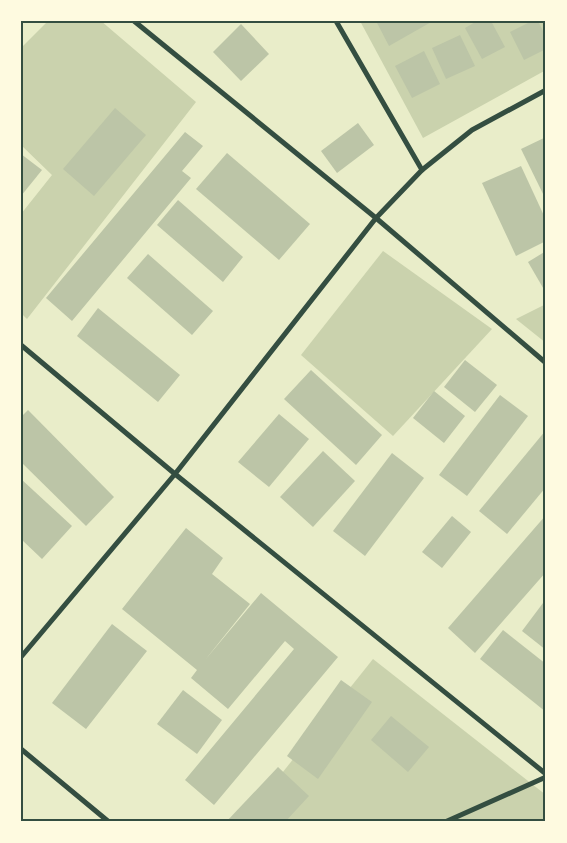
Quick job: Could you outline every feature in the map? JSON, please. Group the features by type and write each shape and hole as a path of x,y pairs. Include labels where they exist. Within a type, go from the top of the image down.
{"street":[{"path":"134,21 376,218 546,363"},
{"path":"336,21 422,170"},
{"path":"21,657 175,474 376,218 422,170 472,130 546,90"},
{"path":"21,345 175,474 546,775 445,822"},
{"path":"21,749 109,822"}],"green space":[{"path":"48,21 101,21 196,102 27,319 21,313 21,214 52,175 21,145 21,48"},
{"path":"360,21 546,21 546,70 423,138"},
{"path":"383,251 492,329 393,436 301,355"},
{"path":"546,304 546,343 516,319"},
{"path":"373,659 546,795 546,822 243,822"}],"building":[{"path":"376,21 433,21 389,46"},
{"path":"477,21 491,21 505,47 482,59 465,28"},
{"path":"532,21 538,21 546,37 546,49 524,60 510,32"},
{"path":"241,24 269,54 241,81 213,52"},
{"path":"460,35 475,66 446,79 432,48"},
{"path":"424,51 440,84 412,98 395,66"},
{"path":"115,108 146,135 94,196 63,169"},
{"path":"358,123 374,145 337,173 321,151"},
{"path":"185,132 203,146 182,171 191,178 72,321 46,298"},
{"path":"546,137 546,200 521,149"},
{"path":"227,153 310,224 279,260 196,189"},
{"path":"21,154 42,170 21,196"},
{"path":"521,166 546,220 546,241 516,256 482,183"},
{"path":"178,200 243,257 223,282 157,225"},
{"path":"546,251 546,293 528,262"},
{"path":"148,254 213,311 192,335 127,278"},
{"path":"98,308 180,375 158,402 77,336"},
{"path":"465,360 497,385 475,412 444,387"},
{"path":"311,370 382,435 356,465 284,399"},
{"path":"434,391 465,416 444,443 413,418"},
{"path":"500,395 528,416 467,496 439,475"},
{"path":"28,410 114,497 86,526 21,462 21,417"},
{"path":"279,414 309,439 269,487 238,462"},
{"path":"546,430 546,487 507,534 479,511"},
{"path":"323,451 355,481 313,527 280,497"},
{"path":"392,453 424,478 365,556 333,531"},
{"path":"21,479 72,526 42,559 21,539"},
{"path":"546,515 546,572 475,653 448,628"},
{"path":"452,516 471,532 442,568 422,552"},
{"path":"186,528 223,558 212,574 250,604 205,660 261,593 338,657 214,805 185,780 294,649 285,641 228,709 191,678 197,670 122,609"},
{"path":"546,599 546,650 522,631"},
{"path":"112,624 147,651 86,729 52,703"},
{"path":"503,630 546,664 546,712 480,659"},
{"path":"341,680 372,702 318,779 287,756"},
{"path":"183,690 222,720 197,754 157,724"},
{"path":"391,716 429,747 408,772 371,740"},
{"path":"278,767 309,796 285,822 226,822"}]}
